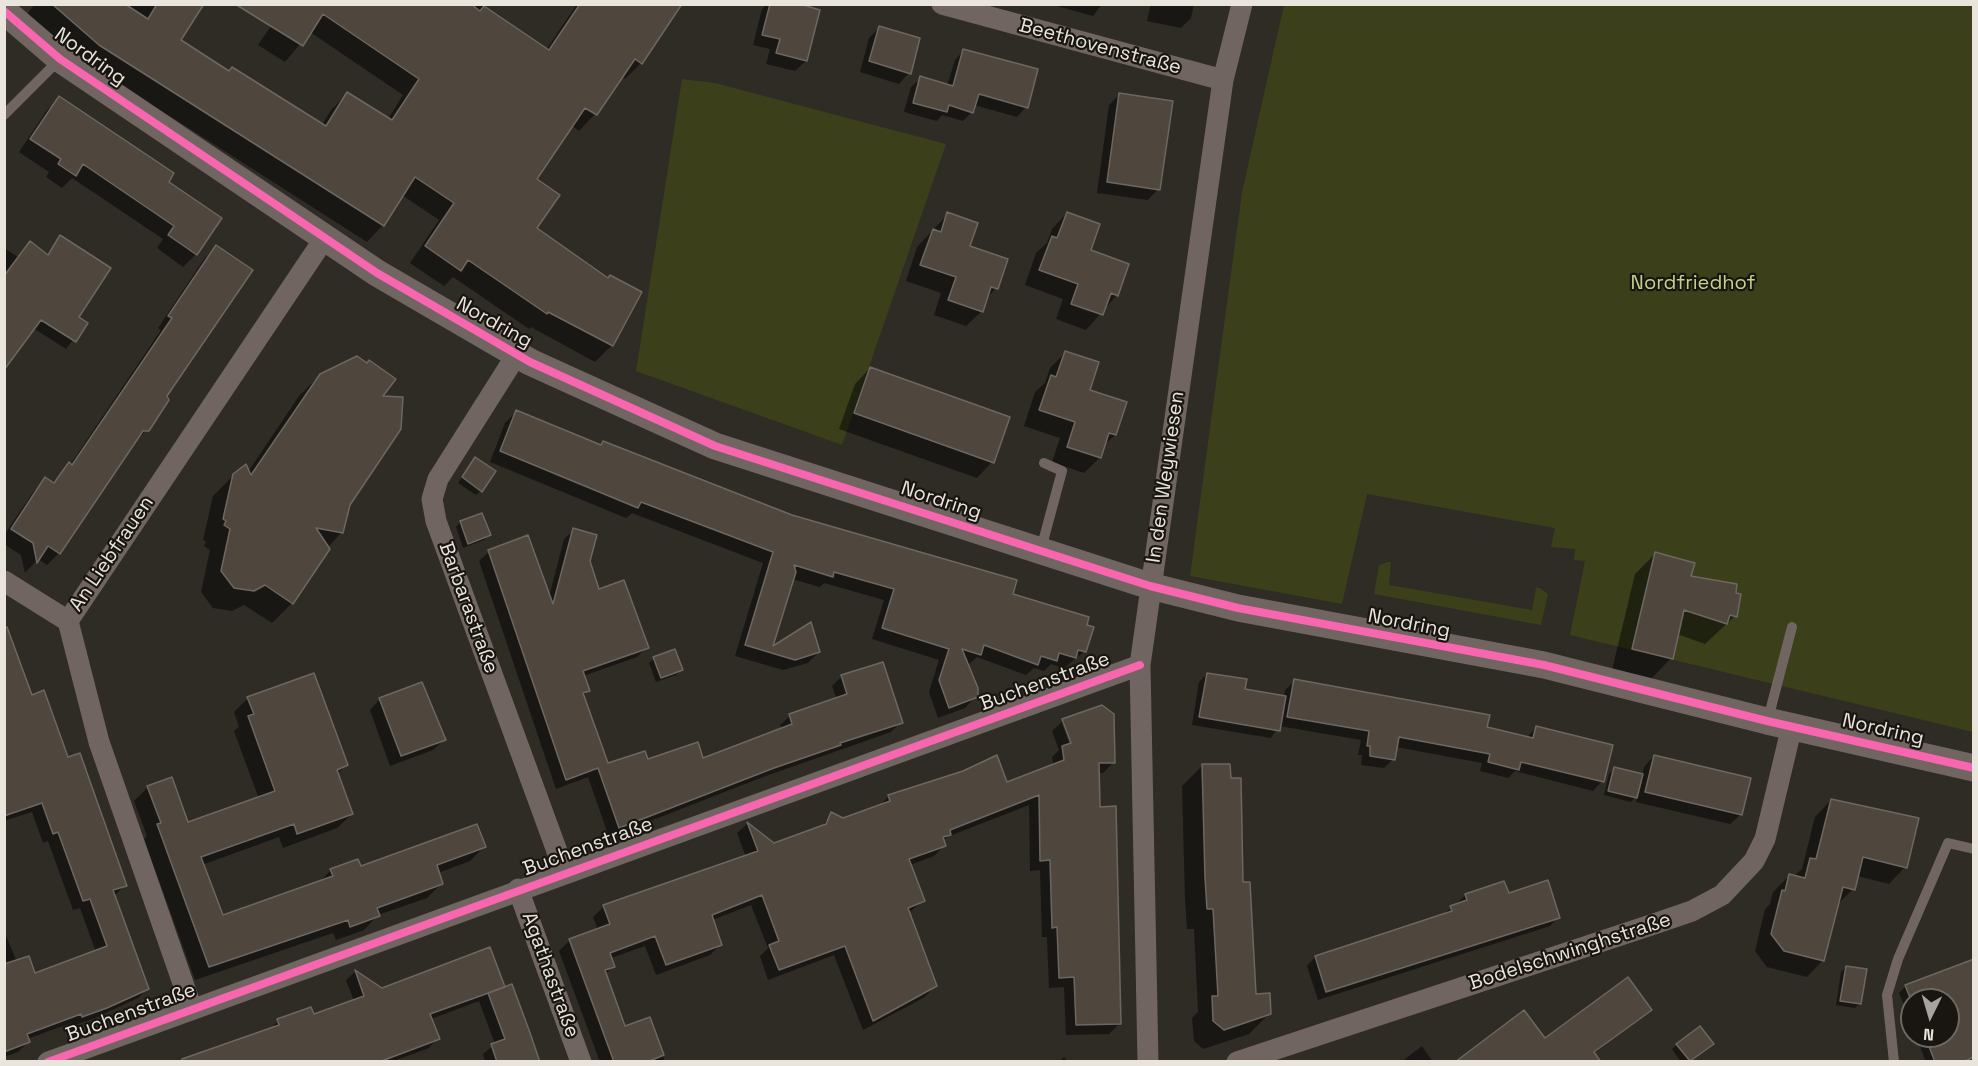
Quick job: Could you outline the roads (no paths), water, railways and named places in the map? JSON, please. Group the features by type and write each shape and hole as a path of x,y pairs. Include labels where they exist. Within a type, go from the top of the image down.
{"street":[{"name":"Beethovenstraße","path":"942,4 1223,80"},
{"name":"In den Weywiesen","path":"1148,1062 1140,665 1223,80 1242,4"},
{"name":"Nordring","path":"4,11 60,59 324,239 446,315 517,354 715,446 1150,586 1238,608 1544,665 1974,768"},
{"name":"An Liebfrauen","path":"192,1009 99,742 68,621 324,239"},
{"name":"Barbarastraße","path":"517,354 438,479 432,499 436,521 565,873"},
{"path":"4,581 68,621"},
{"name":"Buchenstraße","path":"48,1062 88,1055 192,1009 1140,665"},
{"name":"Bodelschwinghstraße","path":"1237,1062 1673,918 1722,895 1754,861 1765,839 1780,723"},
{"name":"Agathastraße","path":"518,889 581,1062"}],"lane":[{"path":"4,115 60,59"},
{"path":"1041,550 1062,471 1044,463"},
{"path":"1780,723 1792,627"},
{"path":"1894,1062 1887,995 1898,959 1948,843 1974,849"}],"park label":[{"name":"Nordfriedhof","path":"1693,284"}]}
